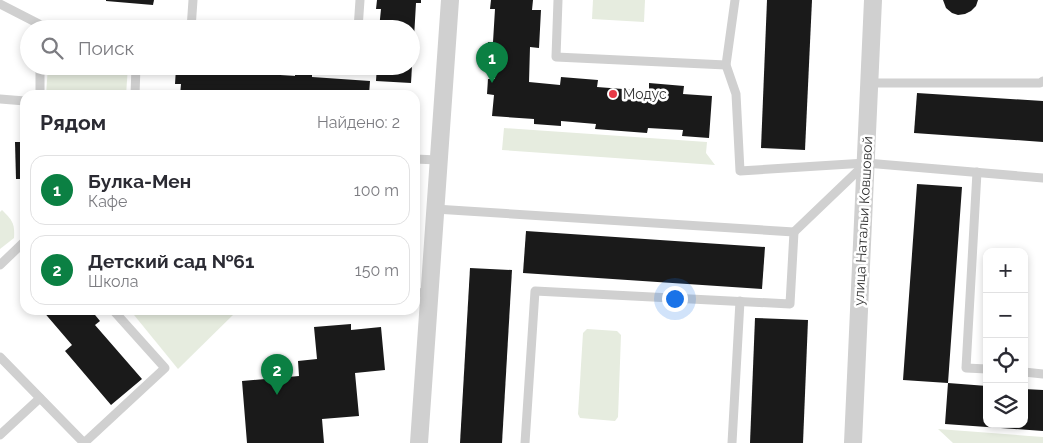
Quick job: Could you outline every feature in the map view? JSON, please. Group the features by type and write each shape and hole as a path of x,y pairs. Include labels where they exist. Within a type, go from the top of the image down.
{"street":[{"path":"419,443 422,293 435,209 450,0"},
{"name":"улица Натальи Ковшовой","path":"853,443 873,0"}],"lane":[{"path":"192,20 193,0"},
{"path":"359,20 360,0"},
{"path":"558,0 556,57 726,65"},
{"path":"735,0 726,65 736,94 740,172 866,163 1043,178"},
{"path":"0,4 29,20"},
{"path":"40,75 40,90"},
{"path":"135,90 136,75"},
{"path":"869,82 1040,83 1043,81"},
{"path":"0,99 20,101"},
{"path":"420,159 438,160"},
{"path":"525,443 535,291 790,304 794,232 866,163"},
{"path":"977,172 966,368 983,369"},
{"path":"435,209 794,232"},
{"path":"0,265 20,246"},
{"path":"732,443 740,301"},
{"path":"0,358 84,443 165,368 117,315"},
{"path":"1028,372 1043,374"},
{"path":"0,435 40,398"}],"shaded area":[{"path":"593,0 645,0 644,22 592,19"},
{"path":"47,75 127,75 126,90 46,90"},
{"path":"504,128 707,142 706,153 715,165 502,150"},
{"path":"2,210 12,222 14,238 0,249 0,212"},
{"path":"134,315 233,315 178,369"},
{"path":"587,329 617,331 621,335 618,417 615,421 580,418 578,414 583,333"},
{"path":"938,429 1043,437 1043,443 953,443"}],"building":[{"path":"106,0 154,0 153,5"},
{"path":"377,0 421,0 421,3 416,3 415,20 380,20 381,9 376,9"},
{"path":"491,0 533,0 532,10 541,10 539,48 530,47 529,82 560,85 561,77 598,80 597,87 649,91 649,83 684,86 683,94 712,96 709,138 682,136 683,130 648,128 647,133 595,129 596,124 561,121 561,126 534,124 534,119 492,116 494,95 487,94 488,79 495,79 495,70 487,69 488,42 493,42 495,9 490,9"},
{"path":"767,0 812,0 805,150 761,148"},
{"path":"943,0 978,0 976,6 971,11 958,15 946,8"},
{"path":"176,75 312,75 312,77 370,81 369,90 180,90 181,84 175,84"},
{"path":"376,75 411,75 411,83 376,81"},
{"path":"917,93 1043,101 1043,142 914,133"},
{"path":"15,142 20,142 20,179 16,179"},
{"path":"917,184 962,187 948,383 903,380"},
{"path":"526,231 765,247 762,289 523,273"},
{"path":"470,268 512,270 502,443 460,443"},
{"path":"46,315 95,315 100,321 95,325 142,379 111,405 65,351 72,345"},
{"path":"755,318 808,320 803,443 750,443"},
{"path":"351,324 351,330 381,327 385,370 355,373 359,416 322,419 324,443 247,443 242,381 299,376 298,361 317,359 314,327"},
{"path":"948,383 983,386 983,427 945,424"},
{"path":"1028,389 1043,390 1043,431 1001,428 1028,428"}],"place":[{"name":"Булка-Мен","path":"492,83"},
{"name":"Модус","path":"613,94"},
{"name":"Детский сад №61","path":"277,395"}]}
